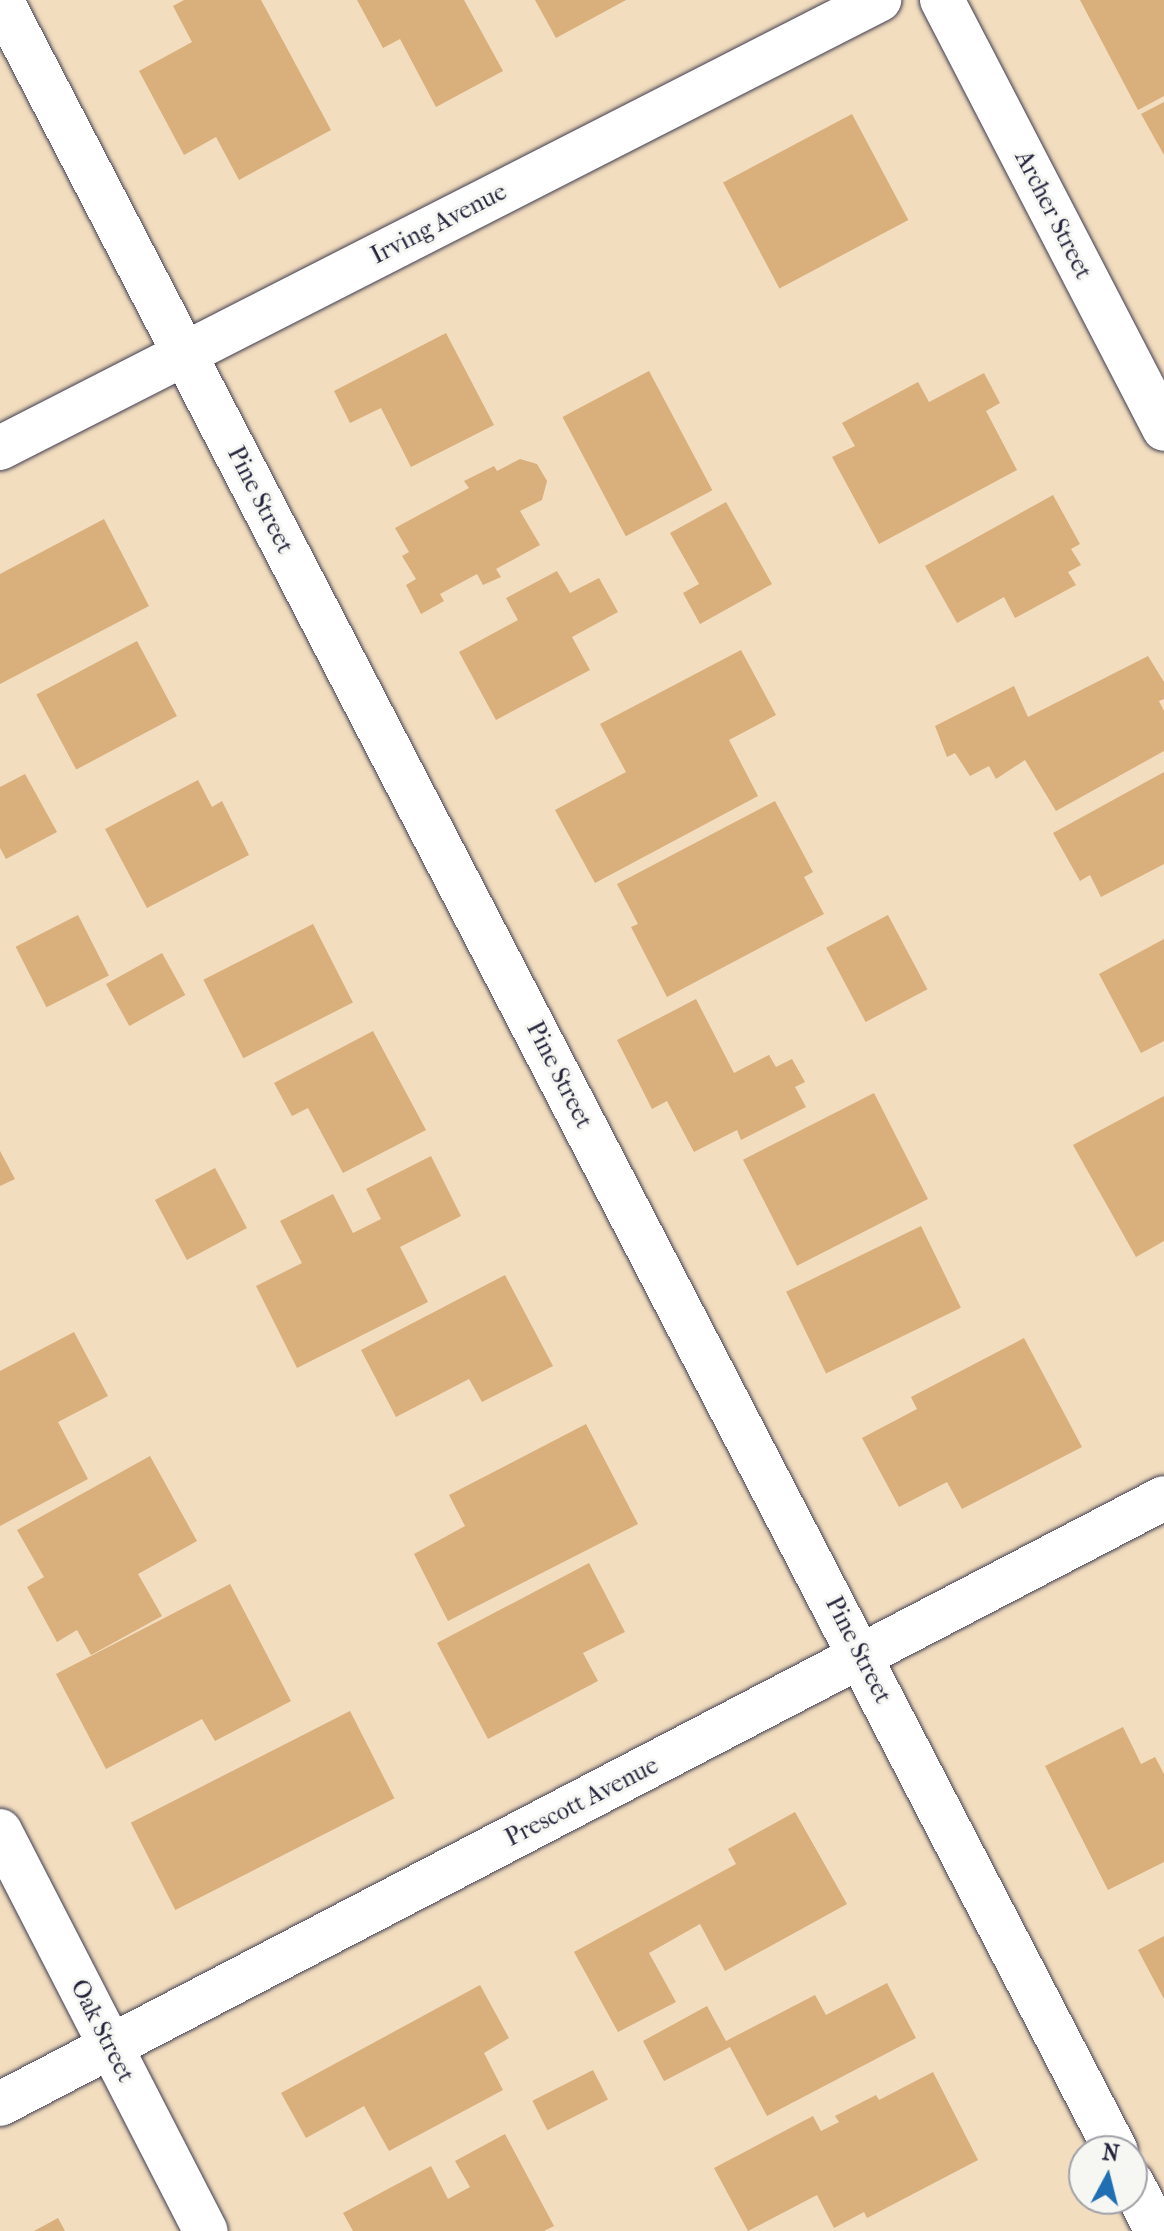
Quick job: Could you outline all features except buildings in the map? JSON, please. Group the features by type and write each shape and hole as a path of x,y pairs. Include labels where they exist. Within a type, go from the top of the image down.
{"street":[{"name":"Pine Street","path":"1,0 1108,2135"},
{"name":"Irving Avenue","path":"0,448 879,0"},
{"name":"Archer Street","path":"942,0 1164,429"},
{"name":"Prescott Avenue","path":"0,2104 1164,1498"},
{"name":"Oak Street","path":"0,1831 206,2231"}]}
